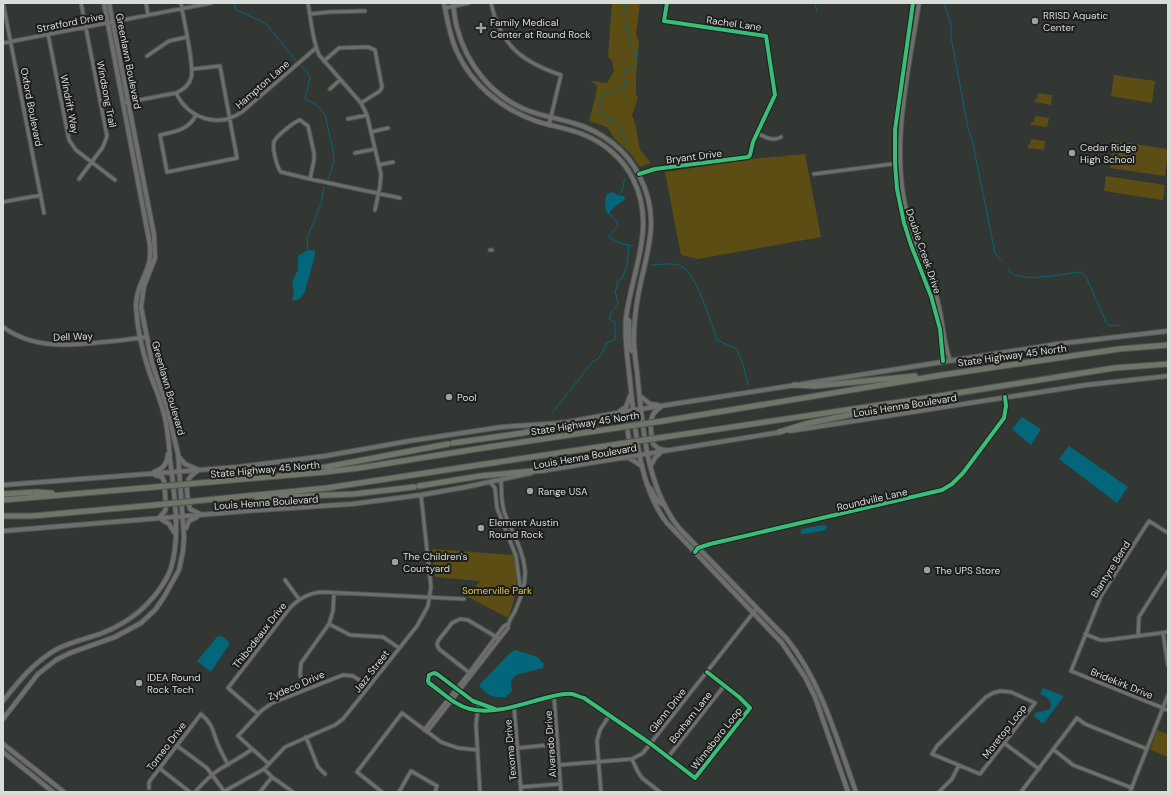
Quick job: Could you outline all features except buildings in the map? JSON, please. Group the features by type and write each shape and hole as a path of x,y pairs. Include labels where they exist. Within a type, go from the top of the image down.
{"highway":[{"name":"State Highway 45 North","path":"3,500 155,488 324,470 359,468 942,375 1119,349 1168,345"},
{"path":"3,520 327,488 920,399 1114,368 1159,364 1168,365"},
{"path":"794,385 815,386 942,375"},
{"path":"779,432 805,424 920,399"},
{"path":"324,470 451,444 523,433 562,423"},
{"path":"226,498 354,494 480,476 544,470"},
{"path":"3,494 37,492 71,494"},
{"path":"3,516 32,516"}],"main road":[{"name":"Greenlawn Boulevard","path":"104,3 111,22"},
{"name":"Greenlawn Boulevard","path":"3,701 20,679 37,662 57,649 76,640 119,626 140,612 150,602 171,568 176,537 172,472 167,429 164,412 146,362 136,305 140,283 150,262 150,245 111,22 109,3"},
{"path":"445,4 451,38 464,66 475,80 498,103 515,113 549,125 582,134 599,142 618,158 632,178 640,194 644,223 626,317 627,354 633,410 642,466 652,500 661,516 671,528 782,643 805,677 815,697 848,792"},
{"path":"453,5 457,28 466,53 484,81 519,107 591,129 618,146 639,174 648,196 652,224 648,251 636,306 634,335 635,352 641,409 648,453 663,504 671,518 698,548 787,639 797,652 820,695 856,792"},
{"name":"Greenlawn Boulevard","path":"3,719 38,674 56,660 70,653 125,632 141,623 155,610 164,598 179,570 183,551 183,516 178,454 171,420 153,368 146,338 141,303 144,286 154,264 156,253 154,235 126,103"},
{"path":"626,317 629,321 630,349 635,352"},
{"path":"3,485 180,472 325,456 409,441 502,428 562,423 618,412 1057,344 1168,331"},
{"name":"Louis Henna Boulevard","path":"3,531 253,510 332,506 421,495 502,480 544,470 626,456 661,452 779,432 1086,385 1168,376"},
{"path":"618,412 626,407 631,394"},
{"path":"640,395 650,404 663,406"},
{"path":"663,406 654,411 651,420 653,444 659,449 669,450"},
{"path":"164,412 167,413 171,420"},
{"path":"610,414 622,416 626,419 630,448 626,456 642,466"},
{"path":"150,474 164,466 167,461 169,447"},
{"path":"651,465 654,458 661,452"},
{"path":"178,454 185,464 200,470"},
{"path":"200,470 189,478 187,483 190,509 202,515"},
{"path":"150,474 162,477 164,481 166,506 165,511 159,518 173,528 176,537"},
{"path":"647,485 651,488 655,499 663,504"},
{"path":"184,537 186,525 189,520 202,515"},
{"path":"88,637 92,645"},
{"path":"805,677 810,674"},
{"path":"822,717 828,715"},
{"path":"3,744 64,792"},
{"path":"3,752 53,792"}],"street":[{"name":"Oxford Boulevard","path":"3,3 44,213"},
{"name":"Windsong Trail","path":"78,179 104,145 106,132 81,3"},
{"path":"146,3 148,15"},
{"path":"126,103 176,93 187,86 193,70 181,3"},
{"name":"Stratford Drive","path":"3,43 211,3"},
{"path":"308,3 316,48 324,61 361,103 367,115 381,177 375,210"},
{"path":"445,4 453,5 469,3"},
{"path":"492,3 493,13 500,31 514,50 533,64 561,74 549,125"},
{"name":"Rachel Lane","path":"667,3 664,21 766,36 775,96 751,146 750,155"},
{"name":"Double Creek Drive","path":"913,3 895,130 897,189 904,225 931,296 940,329 943,361"},
{"name":"Double Creek Drive","path":"919,3 902,116 900,162 906,212 915,242 938,300 950,360"},
{"path":"310,14 365,11"},
{"name":"Windrift Way","path":"48,34 69,140 76,150 115,180"},
{"path":"147,56 169,41 187,37"},
{"path":"324,61 339,48 368,47 375,50 382,87 380,91 361,103"},
{"name":"Hampton Lane","path":"176,93 183,105 196,115 211,120 230,118 243,111 316,48"},
{"path":"193,70 220,66 237,158 167,172 160,135 184,128 192,122 196,115"},
{"path":"330,89 340,80"},
{"path":"348,119 367,115"},
{"path":"310,179 314,160 308,126 302,121 297,121 275,141 274,147 278,167 282,173 379,194 400,198"},
{"path":"371,132 388,128"},
{"path":"757,133 776,140 781,137"},
{"path":"355,153 374,148"},
{"name":"Bryant Drive","path":"639,174 654,170 745,158 750,155"},
{"path":"379,165 394,162"},
{"path":"814,174 900,162"},
{"path":"3,202 41,195"},
{"path":"640,249 648,251"},
{"path":"931,296 941,324 944,325"},
{"name":"Dell Way","path":"3,327 15,335 29,340 53,345 71,345 146,338"},
{"name":"Roundville Lane","path":"698,548 942,490 952,484 962,473 1004,418 1006,397"},
{"path":"427,732 450,699 498,638 508,628 508,624 521,594 524,591 525,568 523,557 503,509 502,480"},
{"path":"490,482 495,488 496,508 510,539 519,568 521,594"},
{"name":"Jazz Street","path":"224,792 264,769 285,747 339,722 347,715 421,620 428,606 431,587 421,495"},
{"name":"Blantyre Bend","path":"1071,671 1101,596 1150,521 1168,533"},
{"path":"510,539 515,536"},
{"path":"695,552 698,548"},
{"path":"1138,636 1139,617 1168,571"},
{"path":"286,580 299,599"},
{"name":"Thibodeaux Drive","path":"258,714 228,688 289,609 299,599 317,592 334,592 464,599"},
{"path":"306,690 300,676 301,663 330,624 333,611 334,592"},
{"name":"Glenn Drive","path":"632,759 643,753 651,744 757,608"},
{"path":"471,674 439,649 437,645 438,641 452,623 460,619 468,620 498,638"},
{"path":"330,624 350,635 383,637 399,648"},
{"path":"1085,634 1100,640 1168,632"},
{"path":"1164,633 1168,666"},
{"name":"Bridekirk Drive","path":"1071,671 1168,710"},
{"name":"Winnsboro Loop","path":"478,710 487,711 564,694 574,694 584,698 651,744 695,778 750,708 740,697 707,672"},
{"path":"478,710 463,706 450,699 428,681 429,675 434,673 437,674 473,701 495,709"},
{"name":"Zydeco Drive","path":"252,748 238,736 258,714 272,703 343,675 353,676 369,686"},
{"name":"Bonham Lane","path":"668,758 724,686"},
{"name":"Moretop Loop","path":"1000,691 1011,692 1035,703 980,774 959,765 932,754 937,746 986,697 1000,691"},
{"path":"1130,792 1168,695"},
{"name":"Alvarado Drive","path":"554,696 561,792"},
{"path":"479,704 476,725 480,792"},
{"name":"Texoma Drive","path":"514,706 521,792"},
{"path":"382,792 378,791 357,772 365,759 402,713 424,730 451,747 478,750"},
{"name":"Torneo Drive","path":"149,788 149,782 201,714 209,721 214,729 218,746 228,765"},
{"path":"424,730 438,716"},
{"path":"601,792 597,741 600,730 609,716"},
{"path":"1021,792 1026,790 1039,769 1078,718 1085,724 1147,749"},
{"path":"306,737 318,767 325,774"},
{"path":"518,748 558,744"},
{"path":"1004,744 1039,769"},
{"path":"176,746 207,768 224,792"},
{"path":"195,792 212,775 244,756 252,748 269,764"},
{"path":"1054,750 1073,765 1132,788"},
{"path":"559,765 632,759 642,778 660,792"},
{"path":"939,792 952,779 959,765"},
{"path":"159,768 190,792"},
{"path":"264,769 272,777 293,792"},
{"path":"399,792 411,771 437,786 435,792"},
{"path":"260,792 272,777"},
{"path":"521,788 560,784"}],"green space":[{"path":"612,3 640,3 636,34 639,43 636,76 636,94 638,98 632,115 636,127 640,150 651,163 640,167 631,154 614,138 607,127 589,121 597,85 590,81 607,83 614,71 612,61 608,56"},
{"path":"1114,75 1155,81 1152,103 1111,96"},
{"path":"1038,93 1052,95 1051,105 1034,102 1035,99 1037,99"},
{"path":"1035,116 1049,118 1047,127 1031,125 1031,122 1034,122"},
{"path":"1031,139 1045,141 1044,150 1028,148 1028,144 1030,145"},
{"path":"1114,141 1168,149 1165,176 1110,168"},
{"path":"805,154 821,237 698,259 681,255 665,172 761,158"},
{"path":"1106,176 1165,185 1163,200 1104,191"},
{"name":"Somerville Park","path":"432,549 514,555 517,579 515,594 508,618 468,597 480,581 435,577"},
{"path":"1157,730 1168,734 1168,757 1150,750"}],"water":[{"path":"612,192 619,196 624,196 625,199 614,207 609,214 606,212 605,200 607,194"},
{"path":"306,251 315,251 315,255 305,291 302,297 292,300 294,293 292,282 298,270 298,256"},
{"path":"1022,417 1041,429 1031,445 1012,429"},
{"path":"1069,446 1128,487 1117,503 1059,459"},
{"path":"823,525 827,526 825,530 805,534 800,533 802,529"},
{"path":"222,636 230,643 211,672 197,661 217,637"},
{"path":"515,650 538,657 544,664 543,668 516,675 511,681 512,691 506,697 491,696 479,685 510,653"},
{"path":"1043,688 1064,696 1044,723 1042,723 1034,716 1035,713 1049,709 1051,706 1051,702 1040,694"}],"waterway":[{"path":"234,3 236,10 267,25 296,61"},
{"path":"627,151 628,147 620,126 616,121 604,119 599,101 601,96 616,91 621,91 626,87 623,77 627,69 633,69 635,63 637,55 627,31 625,6 628,3"},
{"path":"815,3 817,11"},
{"path":"944,3 951,24 951,37 968,128 973,144 995,253 1001,260"},
{"path":"301,66 310,77 305,99 318,106 325,115 333,150 334,162 328,179"},
{"path":"619,196 625,178"},
{"path":"308,251 307,238 321,204 324,187"},
{"path":"609,213 618,226 609,236 610,238 623,244 634,246"},
{"path":"553,412 593,361 598,359 606,346 606,343 615,340 615,322 609,319 612,311 618,303 615,290 617,288 617,281 622,279 627,266 629,245"},
{"path":"650,265 674,264 681,266 687,271 698,288 717,340 737,349 748,385"},
{"path":"1008,270 1022,277 1043,277 1081,272 1086,277 1106,322 1110,326 1120,325"}],"cycle path":[{"path":"639,174 655,169 748,157 750,155 753,142 775,95 766,36 664,21 667,3"},
{"path":"913,3 895,130 897,189 904,223 931,296 940,329 943,361"},
{"path":"695,552 698,548 710,544 942,490 952,484 963,473 1004,418 1006,406 1005,397"},
{"path":"495,709 473,701 437,674 434,673 429,675 429,683 459,705 470,709 489,711 498,710 562,694 572,694 584,698 651,744 695,778 750,708 739,697 707,672"}],"place":[{"name":"RRISD Aquatic Center","path":"1035,21"},
{"name":"Family Medical Center at Round Rock","path":"481,28"},
{"name":"Cedar Ridge High School","path":"1072,153"},
{"name":"Pool","path":"449,397"},
{"name":"Range USA","path":"530,491"},
{"name":"Element Austin Round Rock","path":"481,528"},
{"name":"The Children's Courtyard","path":"395,562"},
{"name":"The UPS Store","path":"927,570"},
{"name":"IDEA Round Rock Tech","path":"139,683"}]}
